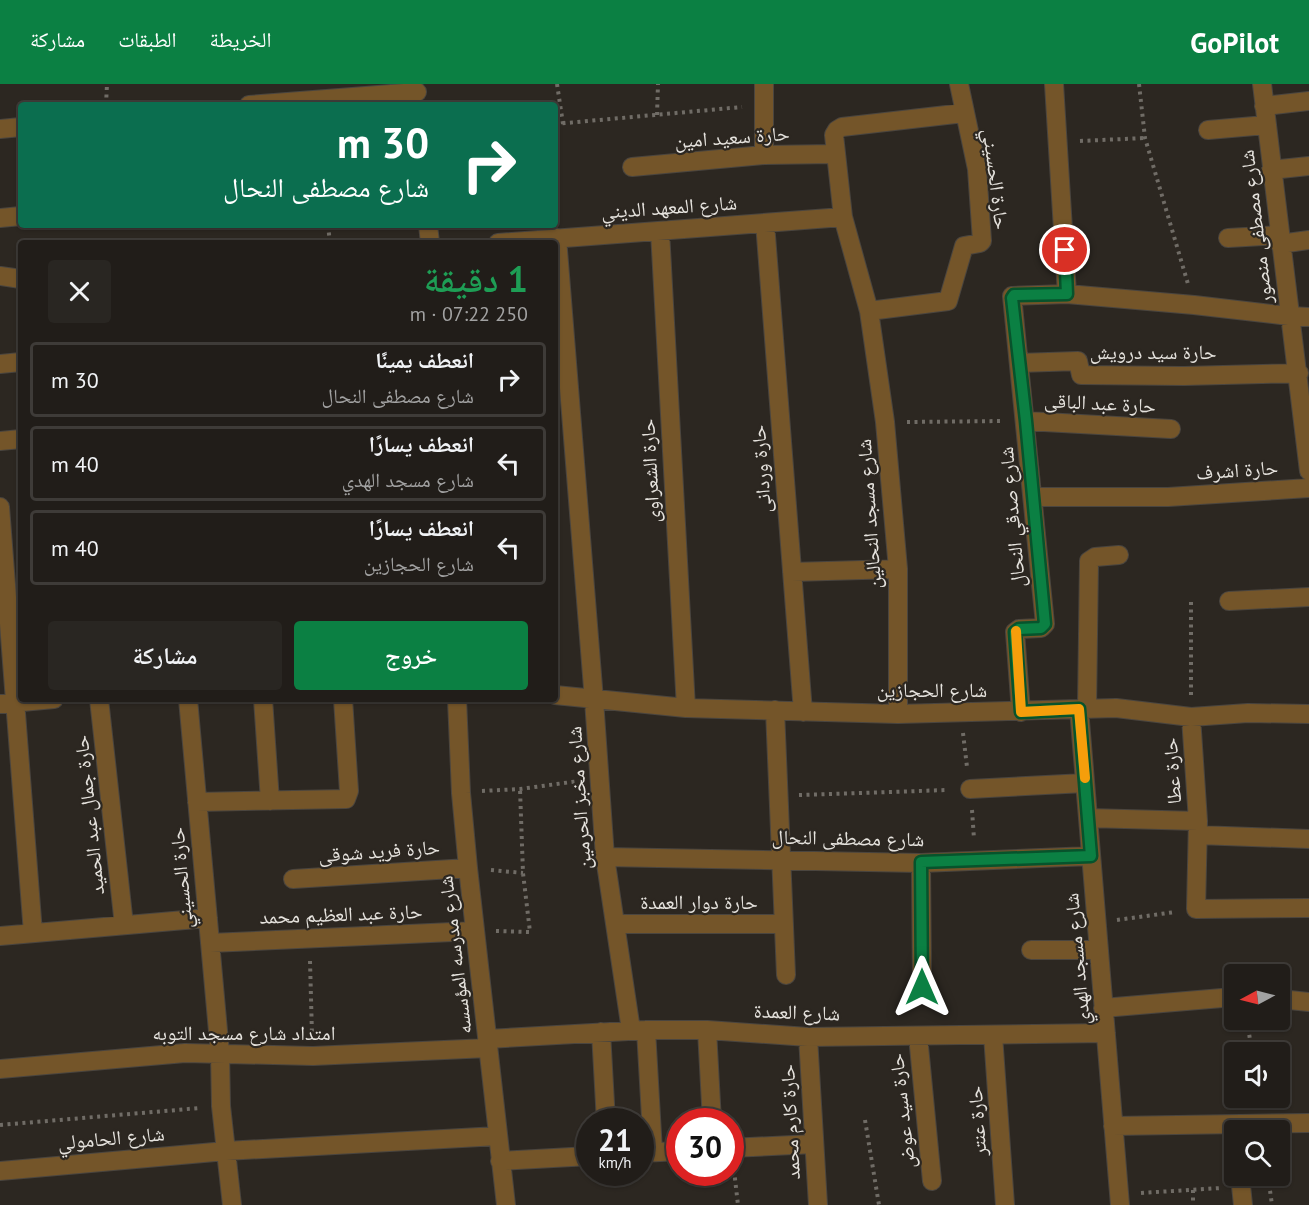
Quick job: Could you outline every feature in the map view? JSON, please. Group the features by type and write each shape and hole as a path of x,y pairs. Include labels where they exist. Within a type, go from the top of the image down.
{"street":[{"path":"764,84 764,155"},
{"name":"حارة الحسيني","path":"869,311 950,300 964,246 980,243 982,240 977,170 959,84"},
{"path":"1054,84 1067,294 1289,316 1309,316"},
{"name":"شارع مصطفى منصور","path":"1262,84 1289,316 1299,373 1309,471"},
{"path":"295,102 417,94"},
{"path":"1264,106 1309,101"},
{"name":"شارع مسجد النحالين","path":"898,714 898,569 885,422 869,311 843,217 834,135 842,127 964,113"},
{"path":"1208,130 1266,125"},
{"path":"0,129 18,127"},
{"name":"حارة سعيد امين","path":"632,167 764,155 836,154"},
{"path":"1271,170 1309,166"},
{"path":"0,218 18,216"},
{"name":"شارع المعهد الديني","path":"533,240 843,217"},
{"name":"حارة وردانى","path":"765,223 803,712"},
{"name":"حارة الشعراوى","path":"660,231 686,708"},
{"path":"1228,238 1309,240"},
{"name":"شارع مخبز الحرمين","path":"558,250 605,857 615,924 638,1030 644,1108"},
{"path":"0,276 18,279"},
{"name":"شارع صدقي النحال","path":"1021,712 1015,632 1019,629 1041,628 1045,624 1034,497 1012,300 1014,295 1067,294"},
{"name":"حارة سيد درويش","path":"1019,363 1078,360 1081,375 1184,376 1299,373"},
{"path":"0,364 18,362"},
{"name":"حارة عبد الباقى","path":"1026,421 1171,429"},
{"path":"0,441 18,439"},
{"name":"حارة اشرف","path":"1034,497 1168,497 1309,488"},
{"path":"0,507 8,703 33,933"},
{"name":"شارع مسجد الهدي","path":"1119,555 1095,557 1089,561 1083,709 1085,783 1120,1199"},
{"path":"792,572 898,569"},
{"path":"1229,601 1309,597"},
{"name":"شارع الحجازين","path":"558,695 686,708 803,712 898,714 1116,708 1191,717 1260,712 1309,714"},
{"name":"حارة جمال عبد الحميد","path":"99,702 124,925"},
{"name":"حارة الحسيني","path":"188,702 220,1053 221,1106 232,1205"},
{"path":"263,702 270,801"},
{"path":"197,802 342,800 348,797 350,791 343,702"},
{"name":"شارع مدرسه المؤسسه","path":"457,702 461,793 468,868 506,1205"},
{"path":"775,710 786,975"},
{"name":"حارة عطا","path":"1191,717 1198,828 1196,909"},
{"path":"970,789 1085,783"},
{"path":"1088,818 1309,839"},
{"name":"شارع مصطفى النحال","path":"605,857 921,862 1091,856"},
{"path":"921,862 922,987"},
{"name":"حارة فريد شوقى","path":"293,879 468,868"},
{"path":"1196,909 1309,908"},
{"path":"0,936 208,918"},
{"name":"حارة دوار العمدة","path":"615,924 784,924"},
{"name":"حارة عبد العظيم محمد","path":"210,943 475,931"},
{"path":"1031,950 1098,950"},
{"path":"1103,1008 1224,998"},
{"path":"1290,1000 1309,1002"},
{"name":"شارع العمدة","path":"488,1044 638,1030 707,1030 808,1037 1106,1033"},
{"path":"707,1030 711,1108"},
{"path":"600,1032 605,1108"},
{"name":"حارة عنتر","path":"993,1035 1005,1205"},
{"name":"حارة سيد عوض","path":"918,1036 932,1181"},
{"name":"حارة كارم محمد","path":"808,1037 818,1205"},
{"name":"امتداد شارع مسجد التوبه","path":"0,1069 185,1053 313,1056 488,1044"},
{"path":"1290,1124 1309,1123"},
{"path":"1113,1126 1224,1128"},
{"name":"شارع الحامولي","path":"0,1171 226,1151 498,1136"},
{"path":"744,1147 814,1144"},
{"path":"500,1161 576,1157"},
{"path":"1241,1186 1243,1205"}],"path":[{"path":"106,84 106,102"},
{"path":"557,84 563,124"},
{"path":"657,115 658,84"},
{"path":"1139,84 1145,138 1194,305"},
{"path":"558,124 764,105"},
{"path":"1058,142 1145,138"},
{"path":"885,422 1026,421"},
{"path":"1191,600 1191,717"},
{"path":"960,713 976,860"},
{"path":"461,793 520,789 598,778"},
{"path":"475,931 530,932 523,873 520,789"},
{"path":"778,795 970,789"},
{"path":"468,868 523,873"},
{"path":"1096,923 1196,909"},
{"path":"309,938 313,1056"},
{"path":"0,1125 221,1106"},
{"path":"865,1120 879,1205"},
{"path":"736,1186 738,1205"},
{"path":"1269,1186 1272,1205"},
{"path":"1120,1199 1193,1190 1193,1205"}],"slow traffic":[{"path":"1016,631 1021,712 1079,709 1085,778"}],"route":[{"path":"922,987 921,862 1091,856 1079,709 1021,712 1015,632 1019,629 1041,628 1045,624 1012,296 1067,294 1065,250"}]}
